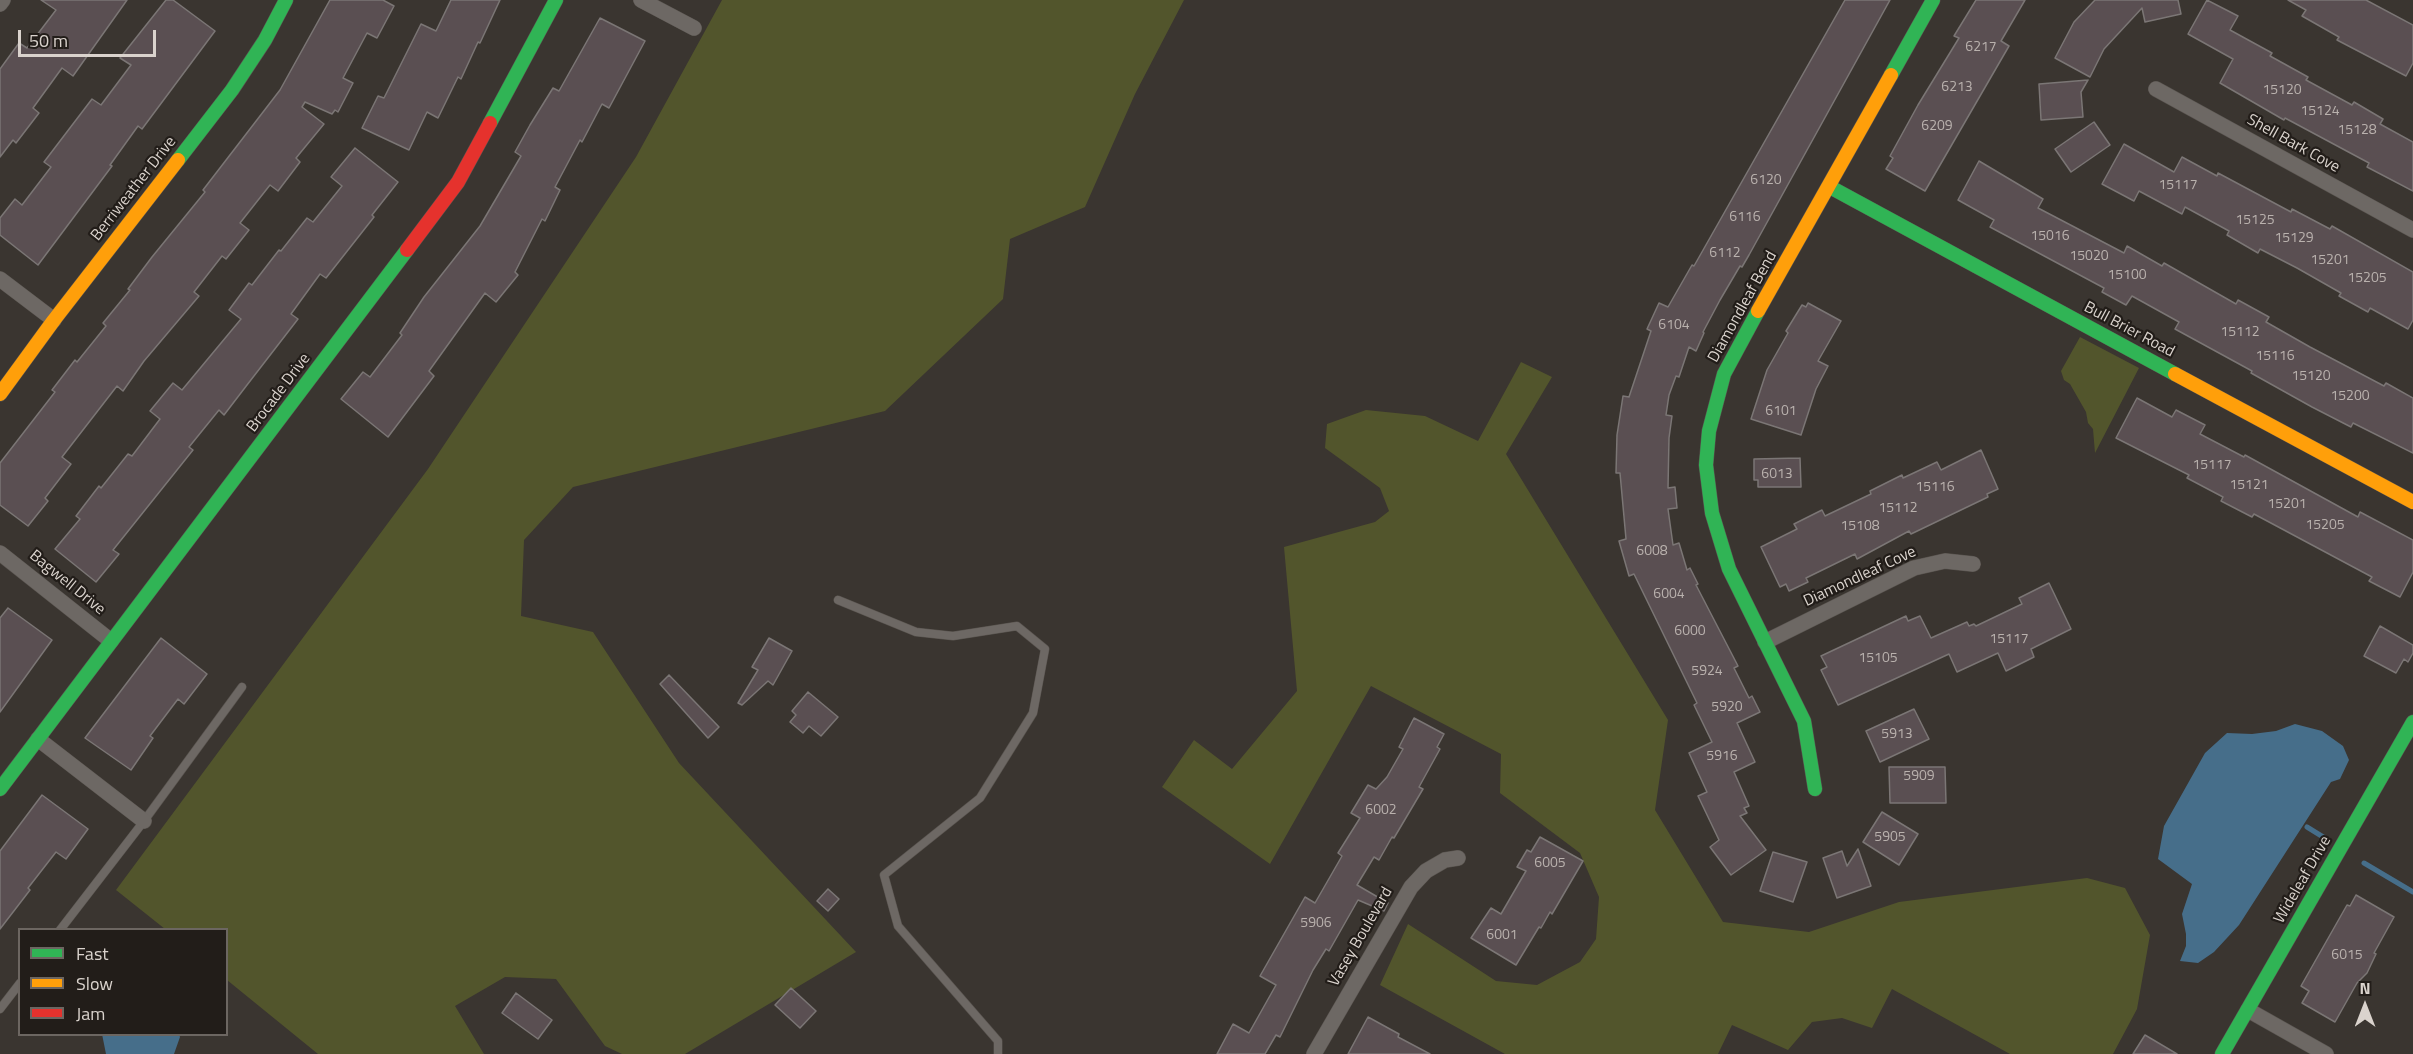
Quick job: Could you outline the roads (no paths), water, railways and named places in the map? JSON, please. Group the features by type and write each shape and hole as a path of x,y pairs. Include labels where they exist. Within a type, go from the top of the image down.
{"street":[{"name":"Berriweather Drive","path":"0,394 54,320 232,90 265,40 286,0"},
{"name":"Brocade Drive","path":"0,789 458,182 556,0"},
{"path":"640,0 694,28"},
{"name":"Diamondleaf Bend","path":"1815,789 1804,721 1729,569 1712,513 1706,465 1709,431 1724,374 1933,0"},
{"name":"Shell Bark Cove","path":"2156,89 2413,230"},
{"name":"Bull Brier Road","path":"1830,187 2413,502"},
{"path":"0,279 54,320"},
{"name":"Bagwell Drive","path":"0,553 111,641"},
{"name":"Diamondleaf Cove","path":"1765,642 1914,568 1945,561 1973,564"},
{"name":"Wideleaf Drive","path":"2222,1054 2413,722"},
{"path":"38,739 144,821"},
{"name":"Vasey Boulevard","path":"1314,1054 1411,887 1426,871 1445,860 1458,858"},
{"path":"2248,1010 2326,1054"}],"lane":[{"path":"838,600 916,632 953,636 1017,626 1044,649 1033,713 980,798 884,876 898,926 998,1041 998,1054"},
{"path":"62,928 144,821 242,687"},
{"path":"0,1010 18,986"}],"water":[{"path":"2295,724 2322,731 2343,746 2349,760 2340,779 2331,782 2239,925 2214,952 2198,963 2180,961 2186,946 2182,914 2192,884 2158,859 2164,826 2205,753 2227,733 2252,734 2276,731"},
{"path":"102,1036 180,1037 174,1054 106,1054"}],"waterway":[{"path":"2307,827 2328,840"},
{"path":"2364,863 2413,892"}]}
